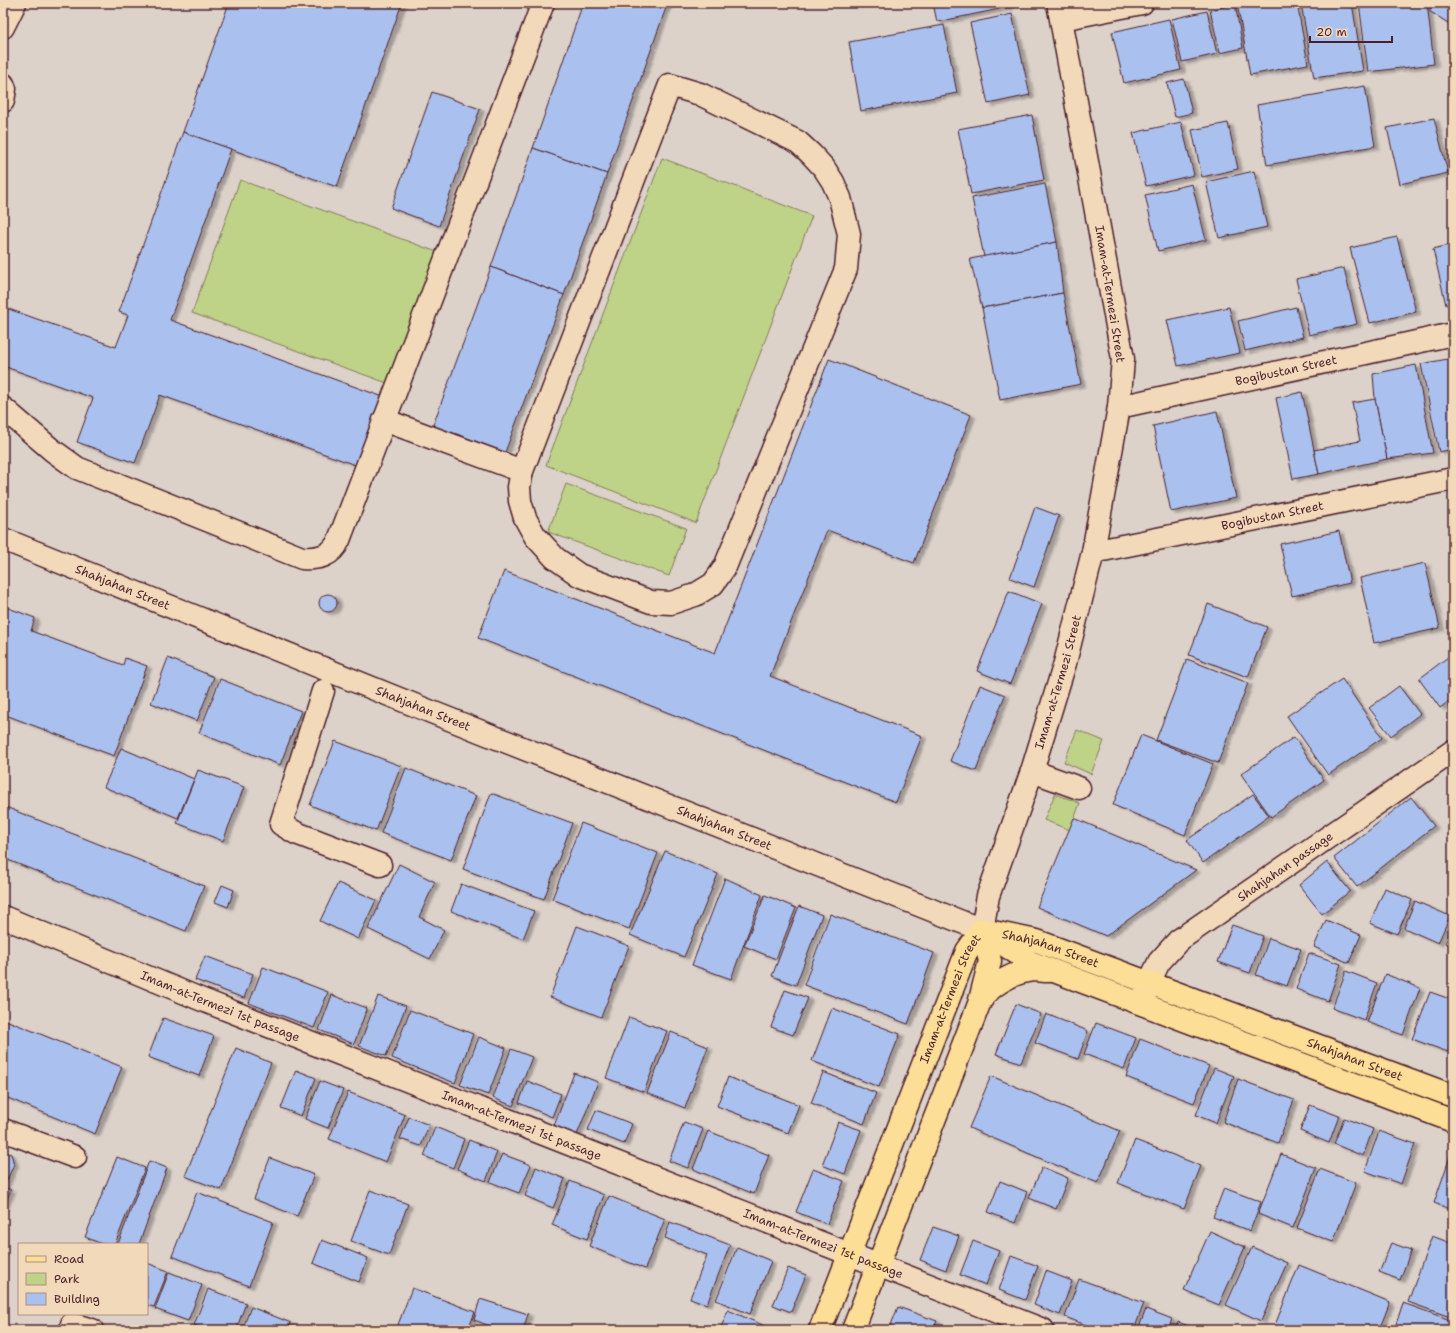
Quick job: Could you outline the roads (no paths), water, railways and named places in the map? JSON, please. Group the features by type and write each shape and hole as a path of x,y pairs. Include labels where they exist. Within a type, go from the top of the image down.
{"main road":[{"path":"982,930 1030,962 1060,973"},
{"path":"853,1330 979,1003 990,960 982,930"},
{"name":"Shahjahan Street","path":"982,930 1037,941 1453,1096"},
{"name":"Imam-at-Termezi Street","path":"820,1330 967,951 982,930"},
{"path":"979,1003 983,996 999,983 1022,973 1033,970 1060,973"},
{"name":"Shahjahan Street","path":"1060,973 1453,1121"}],"street":[{"path":"3,27 16,3"},
{"path":"3,408 52,450 77,468 302,558 314,559 326,556 335,548 543,3"},
{"path":"1060,11 1142,3"},
{"name":"Imam-at-Termezi Street","path":"982,930 988,896 1032,771 1065,663 1092,552 1119,407 1123,359 1060,11"},
{"path":"3,84 5,89 3,101"},
{"path":"670,85 700,94 798,142 824,168 833,182 840,198 849,234 846,269 725,567 713,584 695,595 671,602 651,602 580,575 555,558 536,536 525,518 520,501 519,487 522,471 670,85"},
{"name":"Bogibustan Street","path":"1119,407 1453,334"},
{"path":"384,420 522,471"},
{"name":"Bogibustаn Street","path":"1092,552 1453,479"},
{"name":"Shahjahan Street","path":"3,539 442,716 982,930"},
{"path":"324,692 281,824 296,833 380,865"},
{"name":"Shahjahan passage","path":"1142,1004 1149,983 1159,962 1179,940 1453,751"},
{"path":"1032,771 1079,788"},
{"name":"Imam-at-Termezi 1st passage","path":"3,917 200,999 848,1255 1043,1330"},
{"path":"3,1130 75,1157"},
{"path":"72,1324 92,1330"}]}
